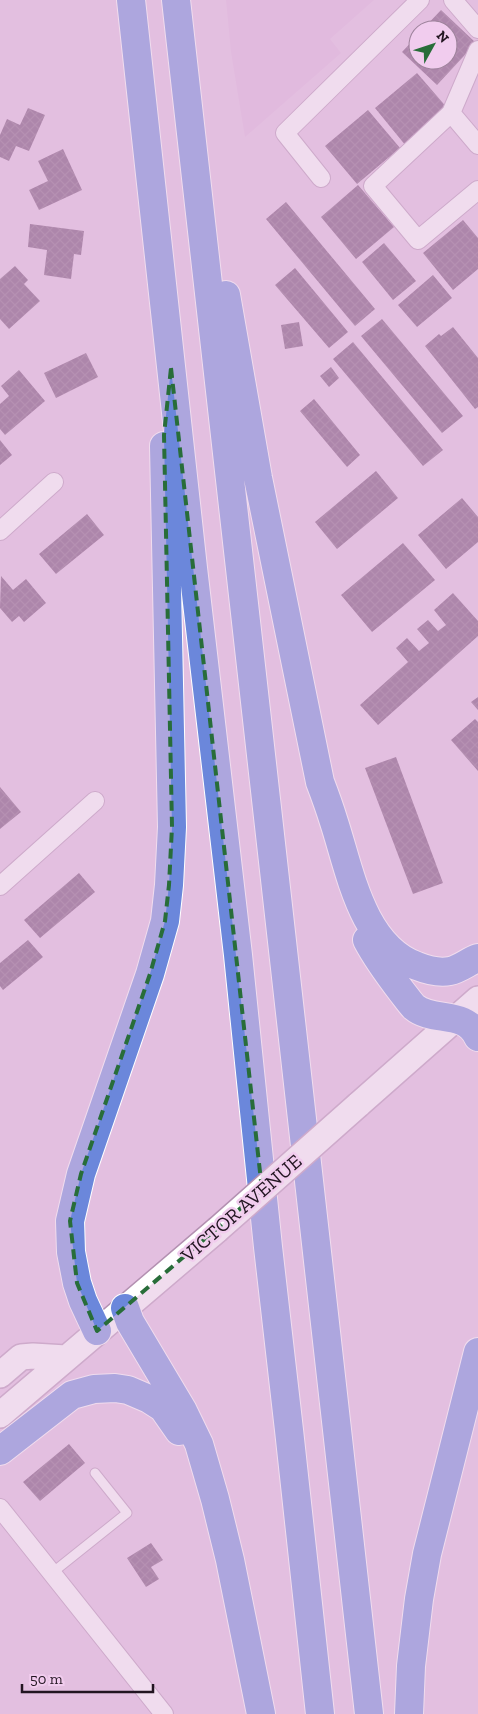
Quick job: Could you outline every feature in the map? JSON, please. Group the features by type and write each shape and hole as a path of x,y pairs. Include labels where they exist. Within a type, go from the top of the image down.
{"highway":[{"path":"131,0 193,568 238,955 320,1714"},
{"path":"176,0 310,1207 369,1714"},
{"path":"198,199 217,243 258,478 320,782 325,826 339,878 360,928 372,949 385,970 416,1008 424,1012 456,1018 469,1025 478,1037"},
{"path":"97,1331 77,1283 70,1221 81,1174 150,974 165,920 169,885 172,828 164,435 171,368"},
{"path":"320,782 355,890 377,936 384,944 404,960 427,970 451,971 478,958"},
{"path":"125,1308 130,1322 183,1412 199,1444 216,1499 261,1714"},
{"path":"409,1714 411,1666 419,1599 427,1554 478,1352"},
{"path":"0,1451 72,1395 94,1389 114,1388 128,1390 149,1399 163,1408 178,1429 216,1499"}],"main road":[{"name":"VICTOR AVENUE","path":"0,1415 217,1230 478,999"},
{"path":"0,1375 21,1357 66,1358"}],"street":[{"path":"321,178 285,133 420,0"},
{"path":"453,0 478,29"},
{"path":"478,50 452,113 373,186 418,240 478,190"},
{"path":"452,113 478,145"},
{"path":"0,531 54,482"},
{"path":"0,886 95,801"},
{"path":"0,1508 164,1714"}],"lane":[{"path":"52,1573 126,1513 95,1473"}],"highlighted area":[{"path":"171,368 262,1190 97,1331 77,1283 70,1221 81,1174 150,974 165,921 169,885 172,827 164,435"}],"shaded area":[{"path":"226,0 374,0 330,39 341,53 245,137 231,52"}],"building":[{"path":"441,10 452,20 432,20"},
{"path":"458,26 476,43 458,62"},
{"path":"408,46 408,58 402,52"},
{"path":"421,70 451,70 437,85"},
{"path":"417,73 449,110 406,146 375,108"},
{"path":"28,108 45,115 29,151 16,146 9,161 0,157 0,135 7,119 20,125"},
{"path":"368,110 400,148 357,184 325,146"},
{"path":"63,149 82,190 39,210 29,190 48,181 38,161"},
{"path":"358,185 394,227 356,259 321,217"},
{"path":"286,202 375,309 355,326 266,219"},
{"path":"463,220 478,238 478,269 453,290 423,253"},
{"path":"30,224 84,231 81,255 74,254 71,279 44,275 47,250 28,247"},
{"path":"384,243 416,281 393,300 362,262"},
{"path":"15,266 28,280 24,284 40,301 9,329 0,319 0,279"},
{"path":"295,268 348,332 329,348 275,285"},
{"path":"433,275 452,298 417,327 398,305"},
{"path":"382,319 463,416 442,433 361,336"},
{"path":"299,322 303,346 285,349 281,325"},
{"path":"453,327 478,358 478,407 475,409 425,346 439,334 441,336"},
{"path":"353,342 443,450 423,466 333,359"},
{"path":"86,353 98,377 56,398 44,373"},
{"path":"331,367 339,378 329,387 320,376"},
{"path":"19,370 45,401 5,435 0,429 0,404 9,396 1,386"},
{"path":"314,399 360,455 347,467 300,411"},
{"path":"0,440 12,455 0,465"},
{"path":"376,471 398,498 337,549 315,522"},
{"path":"462,498 478,517 478,542 446,569 418,535"},
{"path":"87,514 104,535 56,574 39,554"},
{"path":"403,543 435,580 372,632 341,595"},
{"path":"1,576 13,590 26,579 46,603 24,622 19,616 12,622 0,608"},
{"path":"453,593 478,621 478,636 378,725 360,705 408,662 396,648 407,638 419,651 429,643 417,629 428,620 438,631 446,625 434,610"},
{"path":"478,697 478,710 471,702"},
{"path":"475,719 478,722 478,771 451,740"},
{"path":"396,757 443,883 413,894 365,768"},
{"path":"0,787 21,812 0,829"},
{"path":"79,873 95,892 40,938 24,920"},
{"path":"28,940 43,957 3,990 0,986 0,963"},
{"path":"69,1444 85,1463 40,1501 23,1482"},
{"path":"151,1543 163,1560 151,1567 159,1579 146,1587 127,1558"}]}
